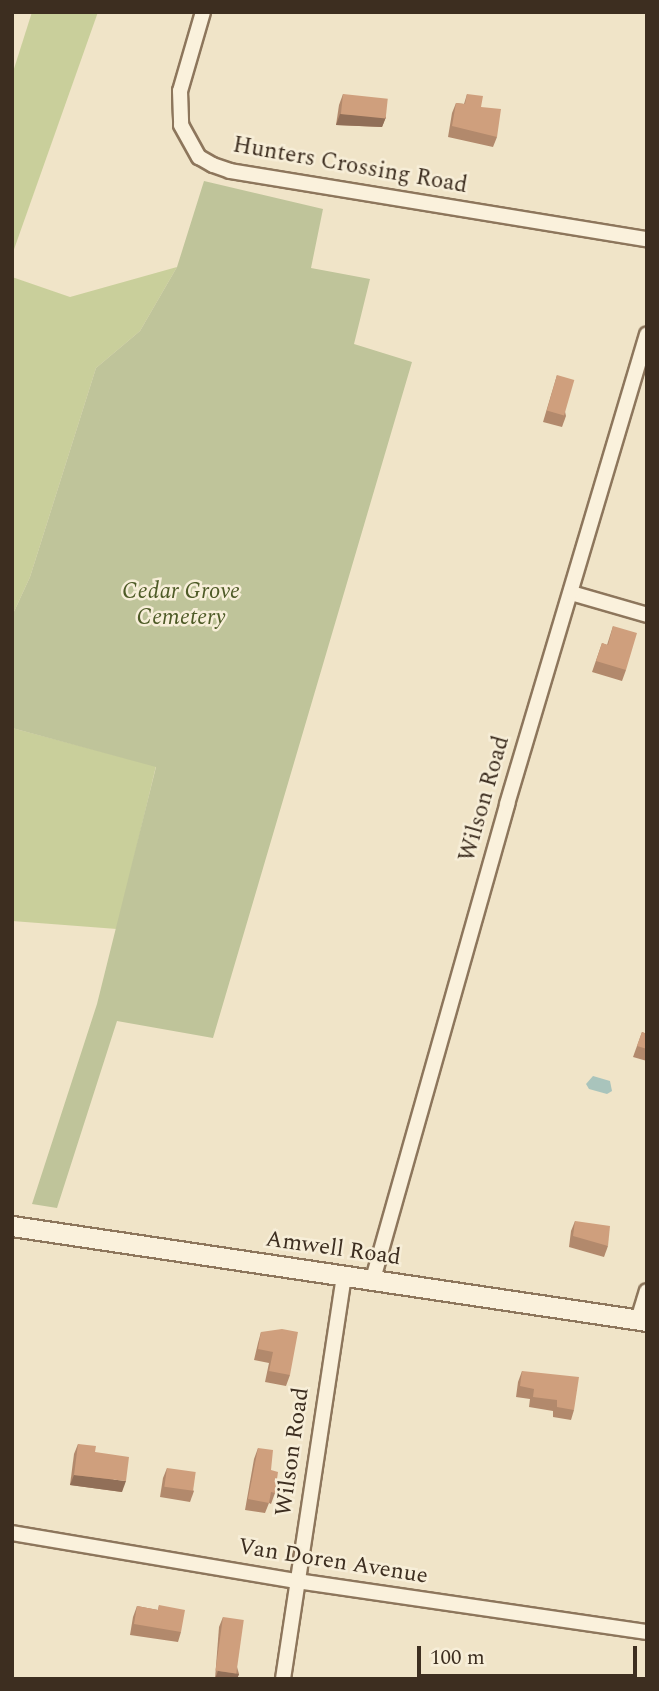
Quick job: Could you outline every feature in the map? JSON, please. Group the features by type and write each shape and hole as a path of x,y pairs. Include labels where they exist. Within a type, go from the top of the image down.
{"main road":[{"name":"Amwell Road","path":"12,1226 643,1320"}],"street":[{"name":"Hunters Crossing Road","path":"203,12 180,92 181,125 199,157 213,165 230,171 647,239"},
{"name":"Wilson Road","path":"373,1279 496,843 647,334"},
{"path":"571,593 647,615"},
{"name":"Wilson Road","path":"283,1679 344,1275"},
{"path":"643,1320 647,1291"},
{"name":"Van Doren Avenue","path":"12,1533 297,1581 647,1632"}],"green space":[{"path":"32,12 98,12 12,255 12,75"},
{"name":"Cedar Grove Cemetery","path":"204,181 323,209 311,268 370,279 354,344 412,362 213,1038 117,1021 57,1208 32,1204 97,1004 156,767 12,728 12,616 30,577 96,368 140,331 177,267"},
{"path":"177,267 140,331 96,368 30,577 12,616 12,277 70,297"},
{"path":"12,728 156,766 117,929 12,921"}],"water":[{"path":"593,1076 610,1081 612,1091 607,1094 589,1089 586,1084"}],"building":[{"path":"343,94 388,99 386,119 341,114"},
{"path":"467,94 483,96 481,107 501,109 497,137 452,126 456,103 465,104"},
{"path":"557,375 574,380 564,416 547,411"},
{"path":"613,626 637,633 626,670 596,661 602,643 608,645"},
{"path":"642,1032 647,1034 647,1049 637,1046"},
{"path":"575,1221 610,1226 608,1246 573,1236"},
{"path":"282,1329 298,1332 290,1375 269,1371 273,1352 258,1349 261,1332"},
{"path":"522,1371 579,1377 574,1410 557,1407 557,1400 533,1397 534,1389 520,1386"},
{"path":"78,1444 96,1446 95,1452 129,1457 126,1481 74,1475"},
{"path":"258,1448 273,1450 271,1470 278,1472 275,1493 271,1492 269,1503 248,1499"},
{"path":"167,1468 196,1472 193,1491 164,1487"},
{"path":"159,1605 185,1610 181,1632 134,1624 137,1606 158,1610"},
{"path":"223,1617 244,1620 236,1673 215,1670"}]}
